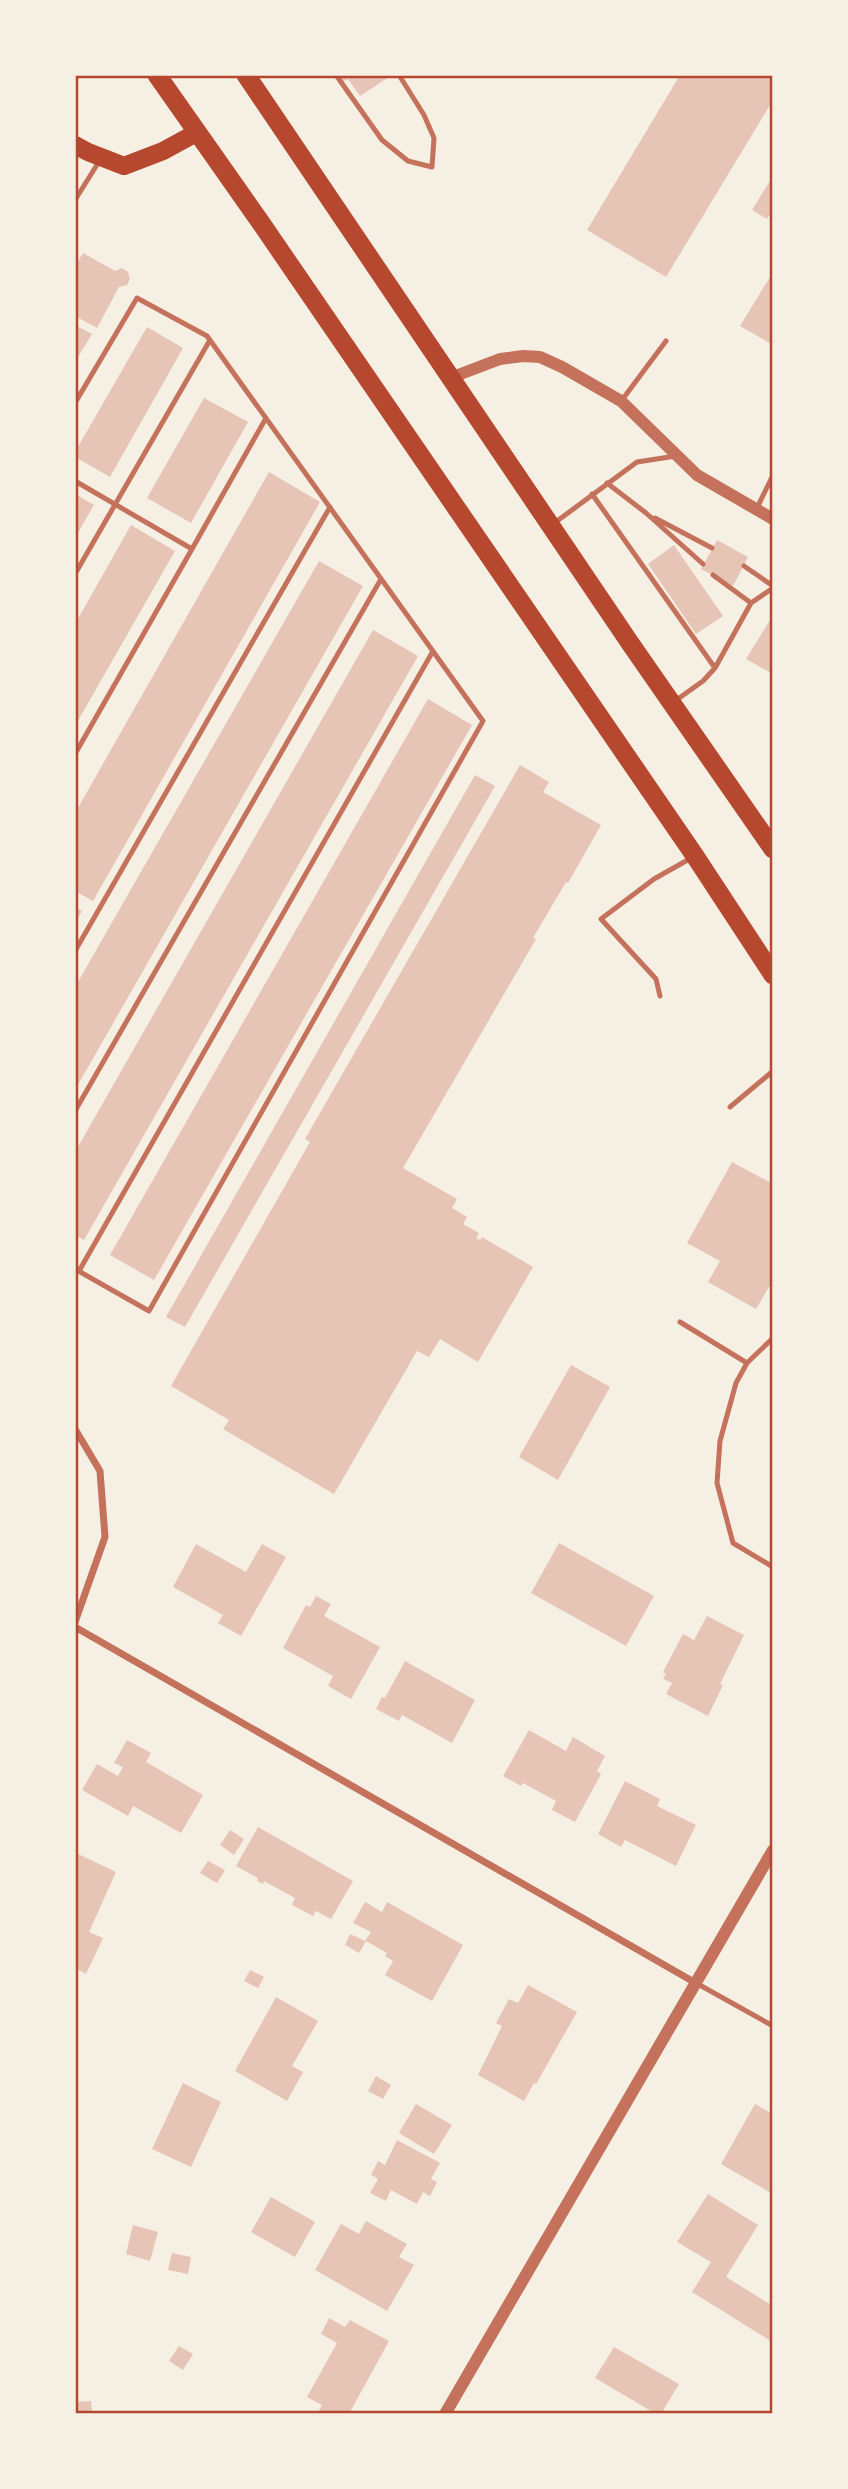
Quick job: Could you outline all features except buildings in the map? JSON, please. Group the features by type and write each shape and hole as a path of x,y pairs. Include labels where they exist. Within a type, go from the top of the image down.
{"highway":[{"path":"157,75 695,856 773,975"},
{"path":"246,75 773,849"}],"main road":[{"path":"75,145 124,166 163,151 196,133"}],"street":[{"path":"450,378 500,359 523,356 540,358 562,367 621,401 697,475 773,519"},
{"path":"75,1429 100,1471 105,1537 75,1624 694,1982"},
{"path":"445,2414 773,1850"}],"lane":[{"path":"336,75 382,140 408,162 432,167 434,138 424,114 399,75"},
{"path":"75,200 102,157"},
{"path":"75,403 137,298 207,336 209,340 266,418 381,579 433,651 483,721 149,1311 77,1270 433,651"},
{"path":"75,573 209,340"},
{"path":"621,401 666,341"},
{"path":"75,754 266,418"},
{"path":"551,526 636,462 676,456"},
{"path":"756,510 773,475"},
{"path":"75,481 192,549"},
{"path":"607,483 704,564"},
{"path":"592,494 715,668"},
{"path":"75,951 330,507"},
{"path":"646,513 712,548"},
{"path":"672,703 703,681 715,668 751,603 773,587 744,566"},
{"path":"713,575 751,603"},
{"path":"75,1111 381,579"},
{"path":"660,996 656,979 601,919 654,879 695,856"},
{"path":"730,1107 773,1071"},
{"path":"680,1322 747,1363"},
{"path":"773,1338 747,1363 736,1383 720,1441 717,1483 733,1543 773,1567"},
{"path":"694,1982 773,2026"}]}
